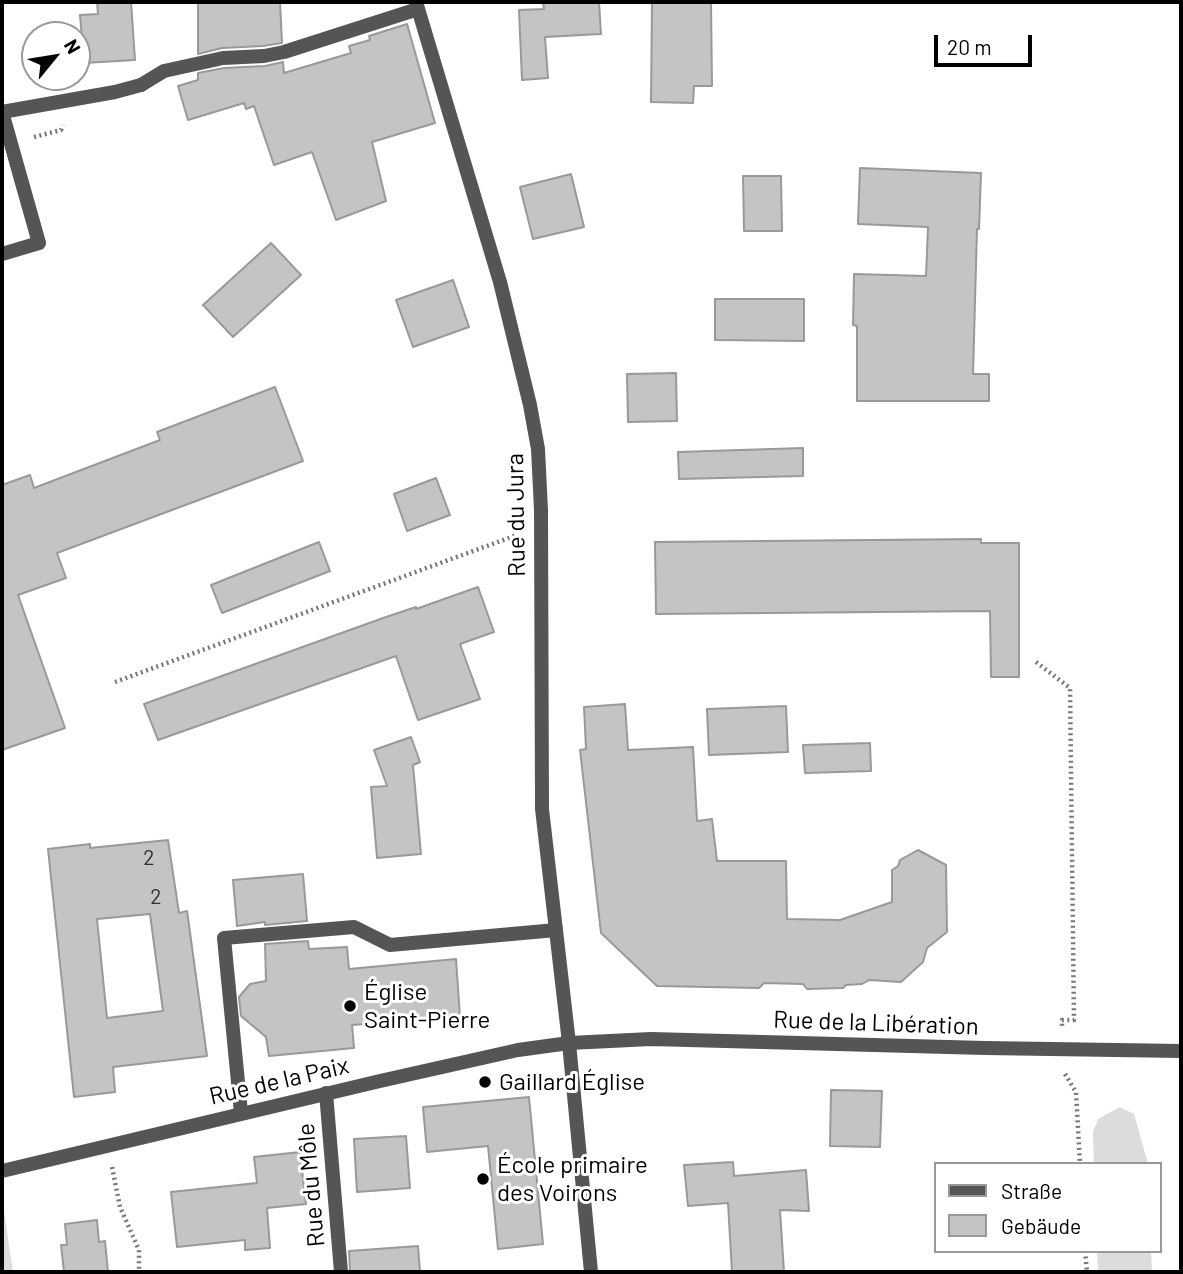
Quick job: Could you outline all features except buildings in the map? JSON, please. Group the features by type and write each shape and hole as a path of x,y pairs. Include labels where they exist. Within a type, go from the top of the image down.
{"street":[{"path":"2,254 39,243 2,112 116,92 141,85 164,71 223,58 284,52 417,5"},
{"name":"Rue du Jura","path":"417,5 500,282 538,449 541,510 542,809 569,1042 591,1272"},
{"path":"241,1113 223,938 354,927 390,946 556,930"},
{"name":"Rue de la Libération","path":"569,1042 651,1039 1181,1051"},
{"name":"Rue de la Paix","path":"2,1171 326,1093 517,1050 569,1042"},
{"name":"Rue du Môle","path":"326,1093 341,1272"}],"path":[{"path":"115,681 520,534 522,552 540,552"},
{"path":"1036,662 1070,688 1074,1020 1062,1020 1063,1071 1073,1083 1076,1092 1080,1162"},
{"path":"107,1145 120,1207 139,1250 139,1272"},
{"path":"1085,1253 1087,1272"}],"shaded area":[{"path":"1120,1107 1134,1114 1147,1162 1094,1162 1093,1132 1098,1119"},
{"path":"3,1205 13,1272 2,1272"},
{"path":"1097,1253 1151,1253 1152,1272 1098,1272"}],"place":[{"name":"Église Saint-Pierre","path":"350,1006"},
{"name":"Gaillard Église","path":"485,1082"},
{"name":"École primaire des Voirons","path":"483,1179"}]}
